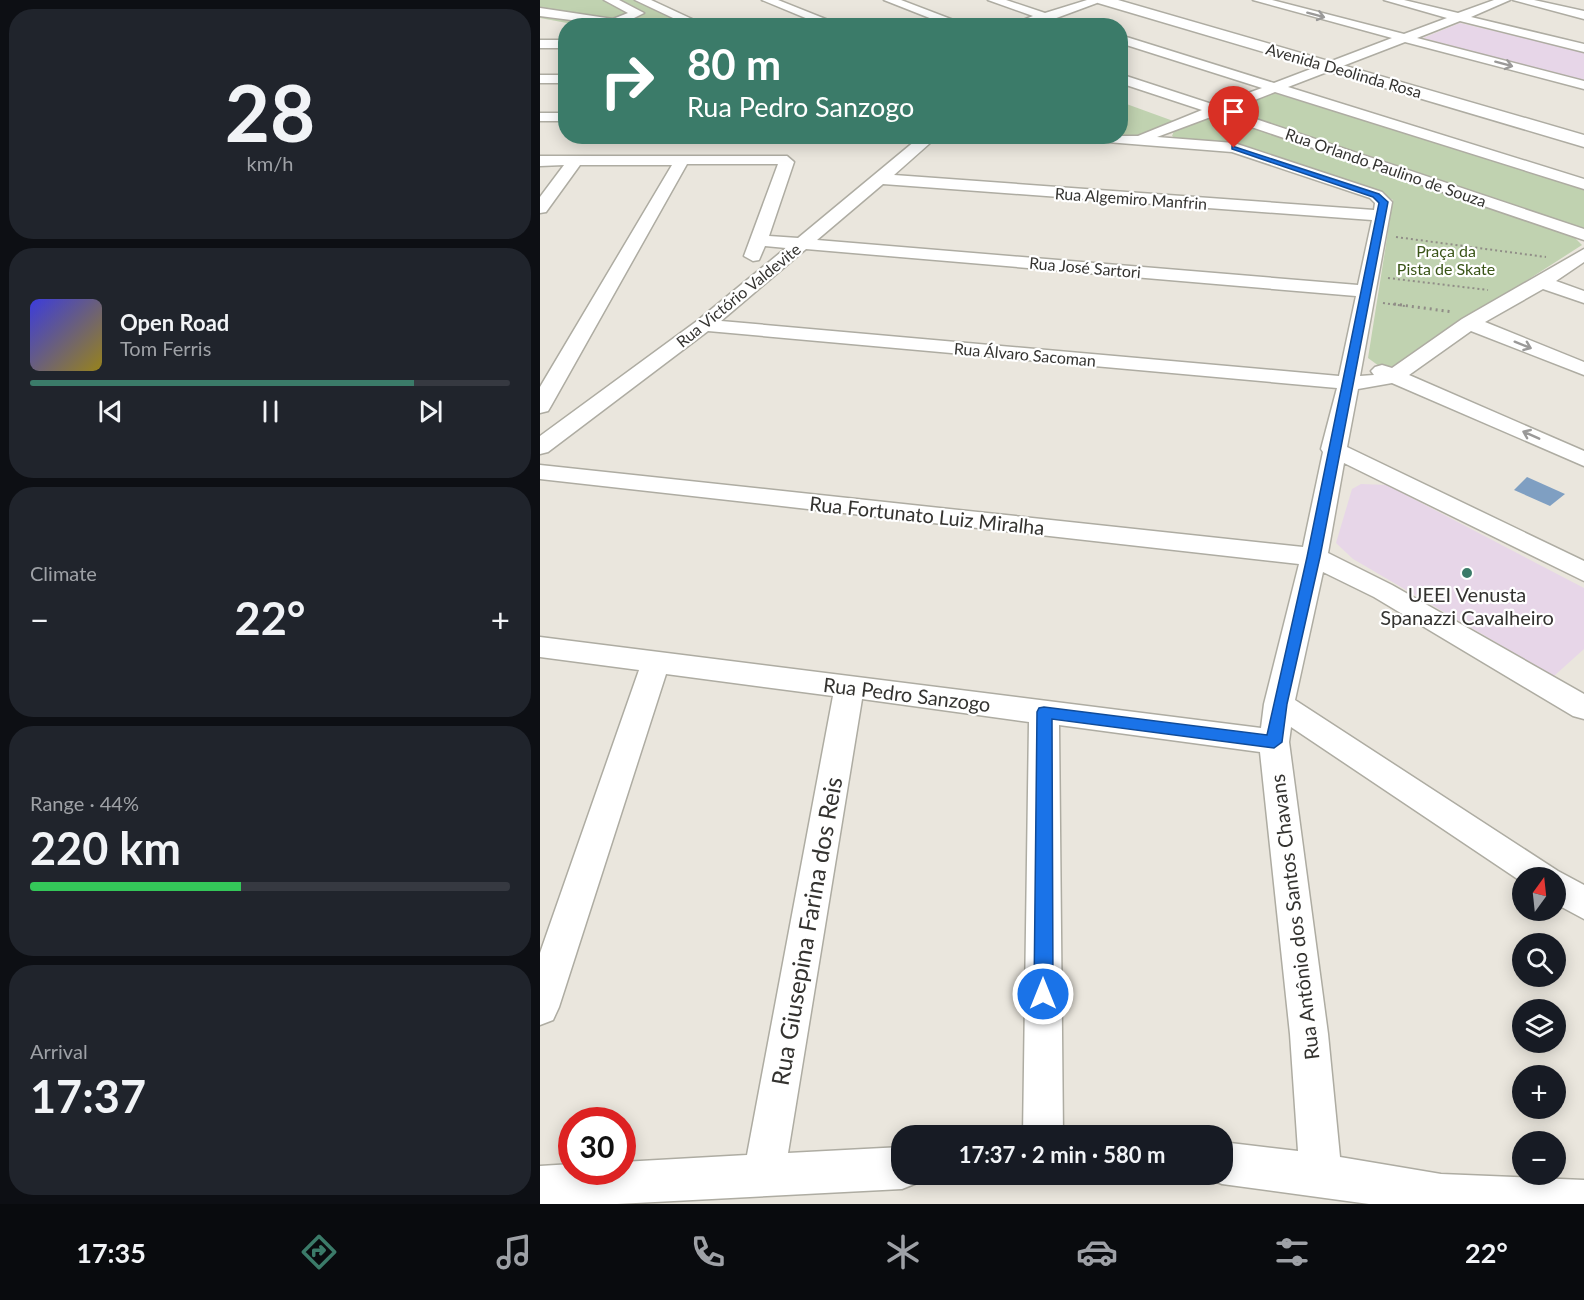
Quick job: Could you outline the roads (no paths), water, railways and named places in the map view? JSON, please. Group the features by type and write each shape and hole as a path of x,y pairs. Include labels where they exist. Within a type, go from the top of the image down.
{"street":[{"path":"613,0 638,13 626,18"},
{"path":"641,0 683,18"},
{"path":"768,0 816,18"},
{"path":"890,0 941,18"},
{"path":"994,0 1053,18"},
{"path":"1040,18 1101,0"},
{"name":"Avenida Deolinda Rosa","path":"1101,0 1331,65 1584,141"},
{"name":"Avenida Deolinda Rosa","path":"1133,0 1584,128"},
{"path":"1259,0 1584,85"},
{"path":"1390,0 1584,48"},
{"path":"1135,140 1504,0"},
{"path":"1519,0 1584,15"},
{"path":"540,12 580,18"},
{"path":"540,22 558,25"},
{"path":"1128,41 1584,184"},
{"path":"540,44 558,44"},
{"path":"543,82 558,80"},
{"name":"Rua Orlando Paulino de Souza","path":"1128,81 1584,235"},
{"path":"540,117 558,117"},
{"path":"1128,139 1242,150 1376,195 1380,218"},
{"name":"Rua Victório Valdevite","path":"540,447 704,325 743,290 804,243 922,144"},
{"path":"540,161 778,158 786,162 743,290"},
{"path":"541,404 682,160"},
{"path":"540,208 575,161"},
{"name":"Rua Algemiro Manfrin","path":"880,179 1380,218"},
{"name":"Rua Antônio dos Santos Chavans","path":"1321,1174 1309,1034 1274,742 1280,704 1314,557 1333,449 1380,218"},
{"name":"Rua José Sartori","path":"758,240 1367,289"},
{"path":"1396,375 1475,319 1580,258"},
{"path":"1542,282 1584,297"},
{"path":"1475,319 1584,369"},
{"name":"Rua Álvaro Sacoman","path":"704,325 1396,375 1584,459"},
{"path":"541,404 602,400"},
{"path":"1333,449 1584,572"},
{"name":"Rua Fortunato Luiz Miralha","path":"540,472 1314,557 1383,591 1584,708"},
{"name":"Rua Pedro Sanzogo","path":"540,647 1274,742"},
{"path":"540,1007 656,662"},
{"name":"Rua Giusepina Farina dos Reis","path":"764,1175 849,687"},
{"path":"1280,704 1527,867"},
{"path":"1043,1125 1044,712"},
{"path":"1566,891 1584,903"},
{"path":"1233,1165 1321,1174 1441,1196 1584,1201"},
{"path":"540,1187 891,1169"}],"water":[{"path":"1527,477 1565,494 1550,506 1514,490"}],"place":[{"name":"UEEI Venusta Spanazzi Cavalheiro","path":"1467,573"}],"park label":[{"name":"Praça da Pista de Skate","path":"1446,259"}]}
